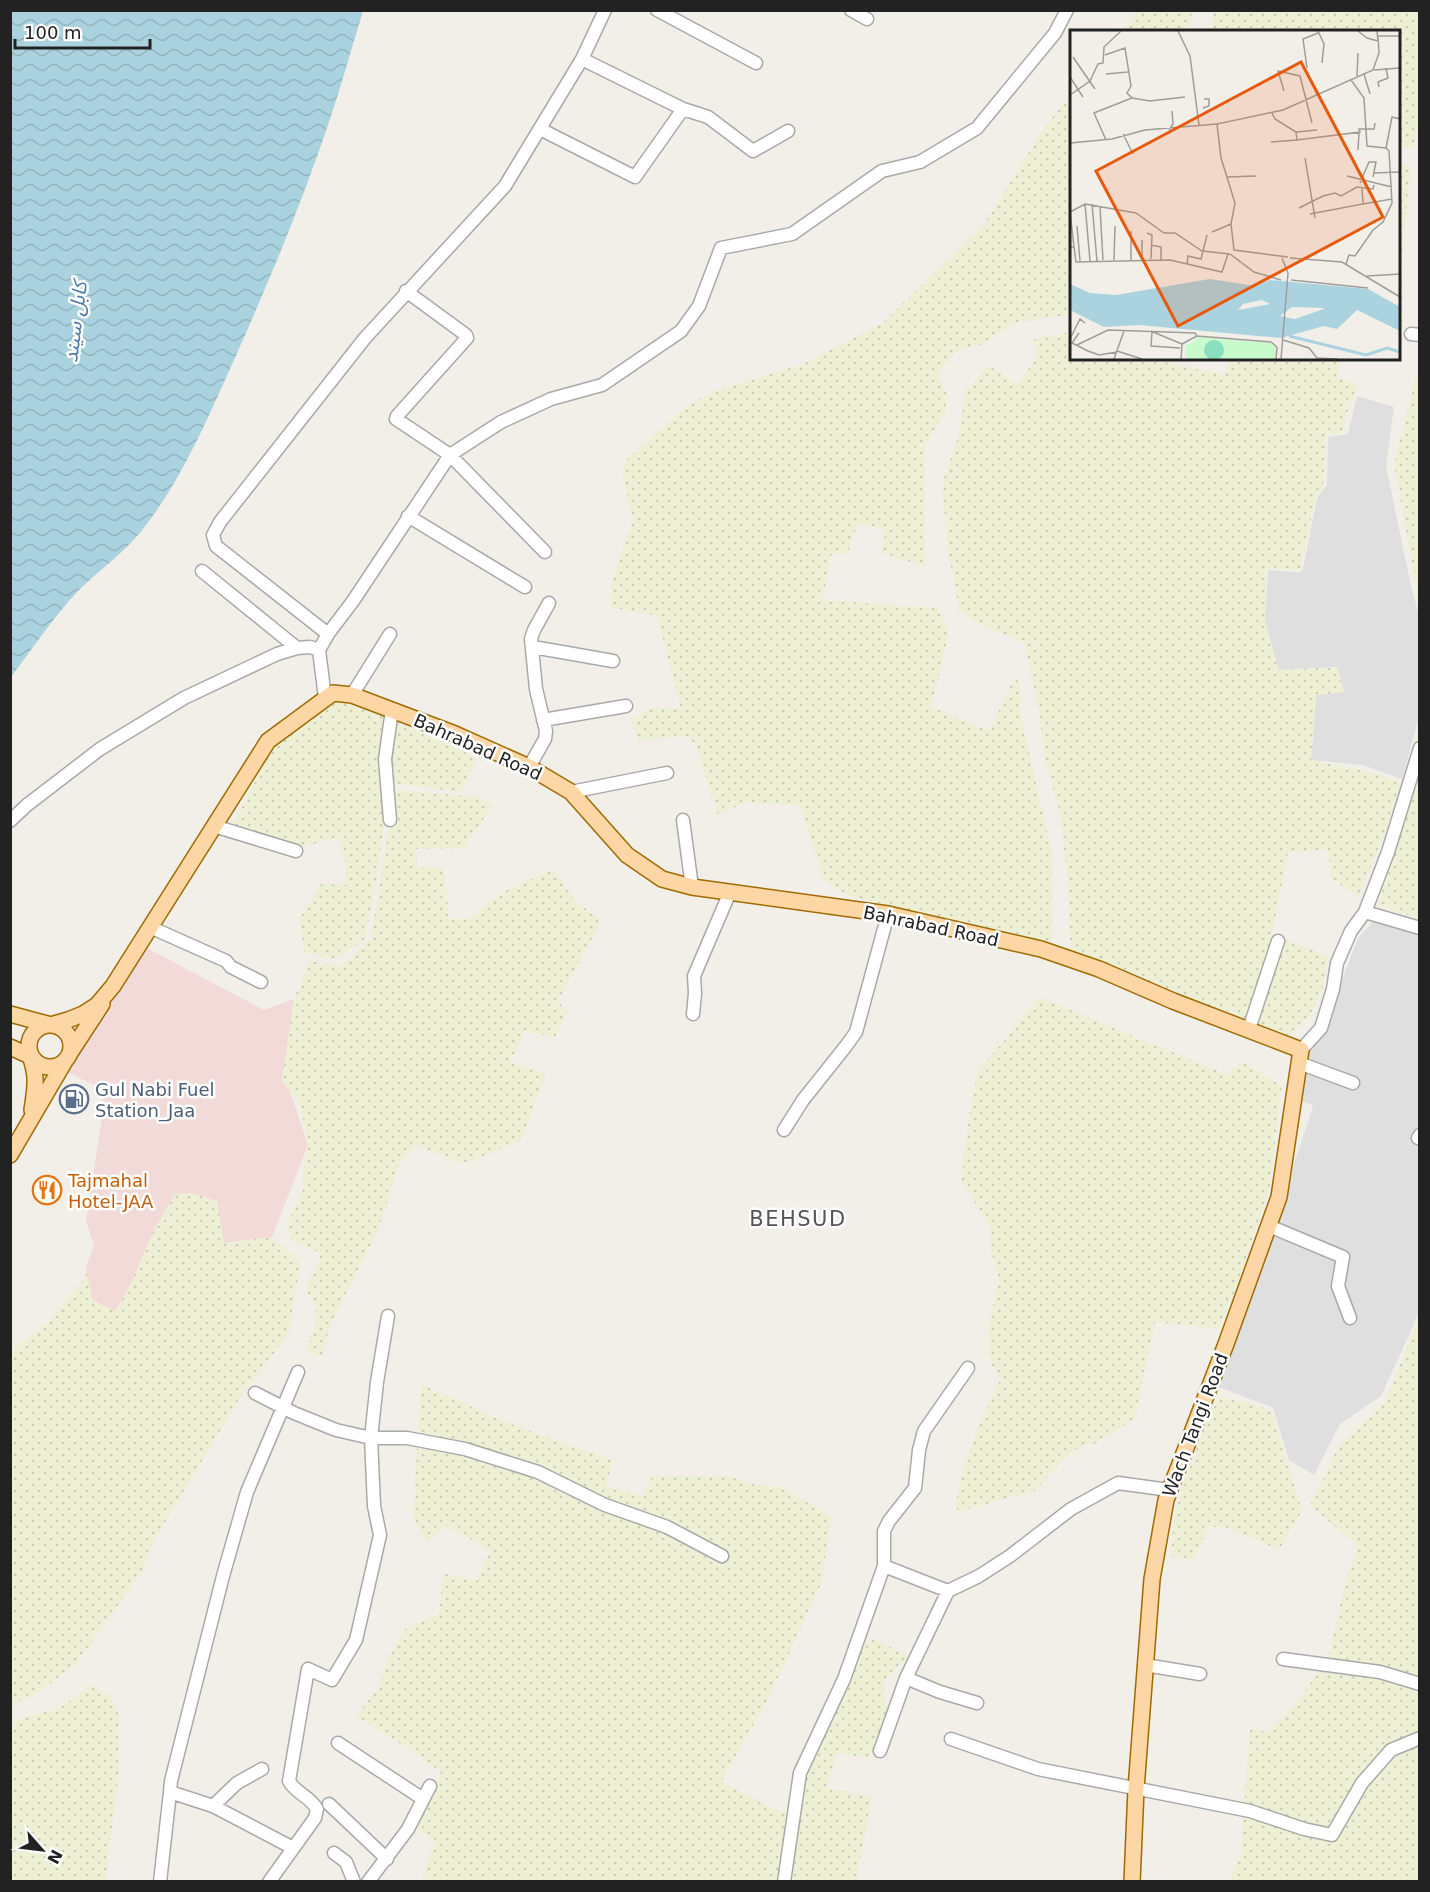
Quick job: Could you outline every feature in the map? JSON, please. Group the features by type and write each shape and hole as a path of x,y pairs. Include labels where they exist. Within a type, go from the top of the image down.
{"main road":[{"name":"Bahrabad Road","path":"325,698 333,693 352,695 455,734 529,766 571,792 627,855 662,879 692,887 888,915 1057,953 1173,1001 1249,1029 1300,1056"},
{"path":"10,1155 68,1057 268,741 325,698"},
{"path":"31,1119 36,1070 28,1043 34,1032 45,1025 83,1014 97,1005 113,986"},
{"path":"10,1014 58,1026 68,1034 71,1047 68,1057 54,1067 40,1065 30,1056 10,1047"},
{"name":"Wach Tangi Road","path":"1132,1881 1136,1789 1152,1579 1166,1500 1279,1197 1300,1056"}],"street":[{"path":"328,634 216,546 213,535 220,522 365,338 505,186 582,59 605,10"},
{"path":"657,10 756,63"},
{"path":"851,10 867,19"},
{"path":"325,698 319,650 450,455 501,422 551,399 602,385 681,331 699,306 721,248 792,234 882,171 920,162 977,128 1055,33 1066,10"},
{"path":"582,59 683,109 708,117 753,151 789,131"},
{"path":"540,129 635,177 683,109"},
{"path":"406,291 467,338 396,419 450,455 545,552"},
{"path":"408,516 525,587"},
{"path":"202,571 297,648"},
{"path":"529,766 545,739 546,731 537,689 531,639 549,603"},
{"path":"352,695 390,634"},
{"path":"10,821 27,805 100,749 184,698 277,654 297,648 310,647 319,650"},
{"path":"533,647 613,661"},
{"path":"543,720 626,706"},
{"path":"390,820 385,759 392,710"},
{"path":"1353,1083 1300,1056 1321,1028 1333,989 1337,963 1351,932 1365,912 1388,852 1419,748"},
{"path":"571,792 667,773"},
{"path":"683,820 692,887"},
{"path":"214,826 296,851"},
{"path":"693,1014 694,976 730,892"},
{"path":"1365,912 1419,928"},
{"path":"784,1130 803,1100 856,1032 888,915"},
{"path":"150,927 226,961 231,967 261,982"},
{"path":"1249,1029 1278,941"},
{"path":"1269,1226 1343,1257 1338,1286 1350,1318"},
{"path":"269,1881 315,1818 317,1809 312,1800 292,1787 289,1781 308,1669 332,1680 356,1640 380,1535 375,1506 371,1438 388,1316"},
{"path":"784,1881 789,1863 800,1773 844,1679 884,1566 885,1531 889,1521 915,1488 919,1450 924,1431 968,1368"},
{"path":"160,1881 171,1781 220,1587 247,1492 298,1372"},
{"path":"255,1393 336,1430 371,1438 406,1438 465,1449 538,1472 605,1505 667,1527 722,1556"},
{"path":"880,1751 906,1678 948,1591 979,1576 1010,1556 1071,1509 1118,1483 1169,1490"},
{"path":"884,1566 948,1591"},
{"path":"1283,1659 1380,1672 1419,1684"},
{"path":"1145,1665 1200,1674"},
{"path":"906,1678 940,1692 977,1703"},
{"path":"951,1739 1038,1769 1250,1811 1304,1829 1332,1835 1362,1783 1391,1750 1419,1738"},
{"path":"338,1743 423,1799"},
{"path":"213,1806 237,1783 262,1769"},
{"path":"368,1881 408,1829 430,1786"},
{"path":"170,1792 213,1806 293,1848"},
{"path":"329,1804 387,1858"},
{"path":"334,1853 346,1862 354,1881"}],"shaded area":[{"path":"1357,396 1394,407 1386,466 1412,591 1420,617 1419,717 1402,779 1362,765 1311,760 1316,695 1344,692 1337,667 1278,670 1265,621 1268,570 1300,572 1303,569 1317,498 1327,485 1328,437 1348,434"},
{"path":"1384,910 1419,921 1420,1311 1381,1396 1340,1424 1314,1475 1289,1460 1273,1408 1219,1387 1313,1106 1295,1100 1307,1050 1319,1040 1358,938"},
{"path":"147,948 264,1010 294,999 282,1081 290,1091 308,1145 272,1237 224,1243 175,1194 153,1233 128,1290 115,1312 92,1300 86,1267 94,1246 86,1220 104,1104 98,1087 65,1071 93,1023"}],"green space":[{"path":"1139,10 1192,11 1189,30 1123,30"},
{"path":"1214,11 1419,11 1420,109 1414,147 1400,146 1400,30 1212,30"},
{"path":"1070,95 1070,315 1017,322 981,345 957,351 937,374 947,394 945,413 925,444 925,567 881,552 886,530 858,523 848,552 831,555 823,600 937,608 949,633 931,707 990,731 1014,677 1019,682 1020,713 1052,853 1052,947 846,895 824,879 800,806 746,802 718,815 696,746 688,736 638,741 631,720 654,707 681,709 657,616 610,607 612,581 633,521 622,471 627,459 686,407 716,390 803,364 884,322 984,224 1044,128"},
{"path":"1400,165 1410,167 1402,263 1403,328 1400,327"},
{"path":"1070,332 1070,360 1156,360 1224,375 1231,360 1341,360 1337,377 1359,385 1346,415 1342,434 1326,434 1323,491 1316,496 1300,570 1266,568 1265,623 1279,670 1337,667 1344,692 1316,695 1311,760 1376,773 1401,783 1385,833 1358,897 1331,878 1328,850 1288,852 1272,934 1328,956 1322,991 1309,1017 1287,1036 1231,1012 1163,992 1070,956 1069,892 1060,813 1046,763 1025,644 974,620 959,610 948,550 942,484 958,437 966,391 988,365 1018,385 1039,352 1030,340"},
{"path":"1419,366 1419,602 1394,464"},
{"path":"332,698 360,707 477,757 461,792 386,782 384,826 365,939 335,959 304,953 300,918 321,884 346,885 346,863 339,837 298,848 229,832 272,749"},
{"path":"1419,773 1419,919 1378,904"},
{"path":"395,790 481,797 493,805 464,848 416,849 417,867 444,869 449,919 470,918 505,891 553,869 576,902 602,920 558,1001 567,1012 555,1037 524,1031 510,1063 546,1073 521,1141 468,1162 459,1162 415,1145 398,1167 379,1228 330,1325 322,1356 306,1351 316,1322 315,1306 306,1290 321,1254 290,1238 288,1230 289,1219 303,1190 304,1164 308,1145 299,1101 282,1081 294,999 310,961 342,966 371,938"},
{"path":"1039,997 1228,1075 1241,1061 1282,1086 1270,1187 1235,1290 1218,1329 1155,1322 1135,1418 1097,1443 1085,1445 1071,1452 1035,1491 957,1512 956,1502 961,1478 976,1432 1001,1378 990,1363 989,1325 999,1280 990,1247 991,1228 961,1181 969,1115 978,1070"},
{"path":"191,1193 217,1201 224,1243 272,1237 301,1262 288,1335 243,1393 153,1542 142,1572 75,1665 33,1696 11,1705 11,1351 49,1322 84,1278 86,1267 92,1300 115,1311 128,1290 153,1233 175,1194"},
{"path":"1419,1319 1419,1881 1229,1882 1243,1849 1241,1846 1250,1729 1269,1732 1296,1702 1328,1660 1344,1588 1358,1545 1310,1506 1338,1447 1384,1403"},
{"path":"421,1384 505,1422 612,1460 607,1486 642,1496 653,1475 732,1477 753,1484 784,1488 831,1517 822,1582 768,1699 721,1782 787,1815 780,1881 422,1881 435,1842 416,1828 441,1773 417,1754 356,1716 378,1688 389,1656 406,1628 439,1614 443,1573 477,1581 490,1550 447,1526 427,1542 413,1518"},
{"path":"1221,1397 1254,1404 1272,1411 1302,1511 1279,1550 1231,1529 1209,1526 1193,1559 1170,1556 1175,1514 1185,1476 1193,1461 1205,1419"},
{"path":"872,1638 909,1656 884,1681 884,1701 891,1713 868,1758 837,1753 826,1788 872,1797 856,1881 785,1882 795,1765 848,1658"},
{"path":"90,1685 111,1696 119,1715 119,1772 105,1881 11,1881 11,1724 18,1719 60,1708"}],"water":[{"name":"کابل سيند","path":"11,10 363,11 332,114 295,216 247,331 185,463 162,503 140,532 121,553 69,601 11,677"}],"place":[{"name":"Gul Nabi Fuel Station_Jaa","path":"74,1099"},
{"name":"Tajmahal Hotel-JAA","path":"47,1190"}],"district":[{"name":"BEHSUD","path":"798,1219"}]}
